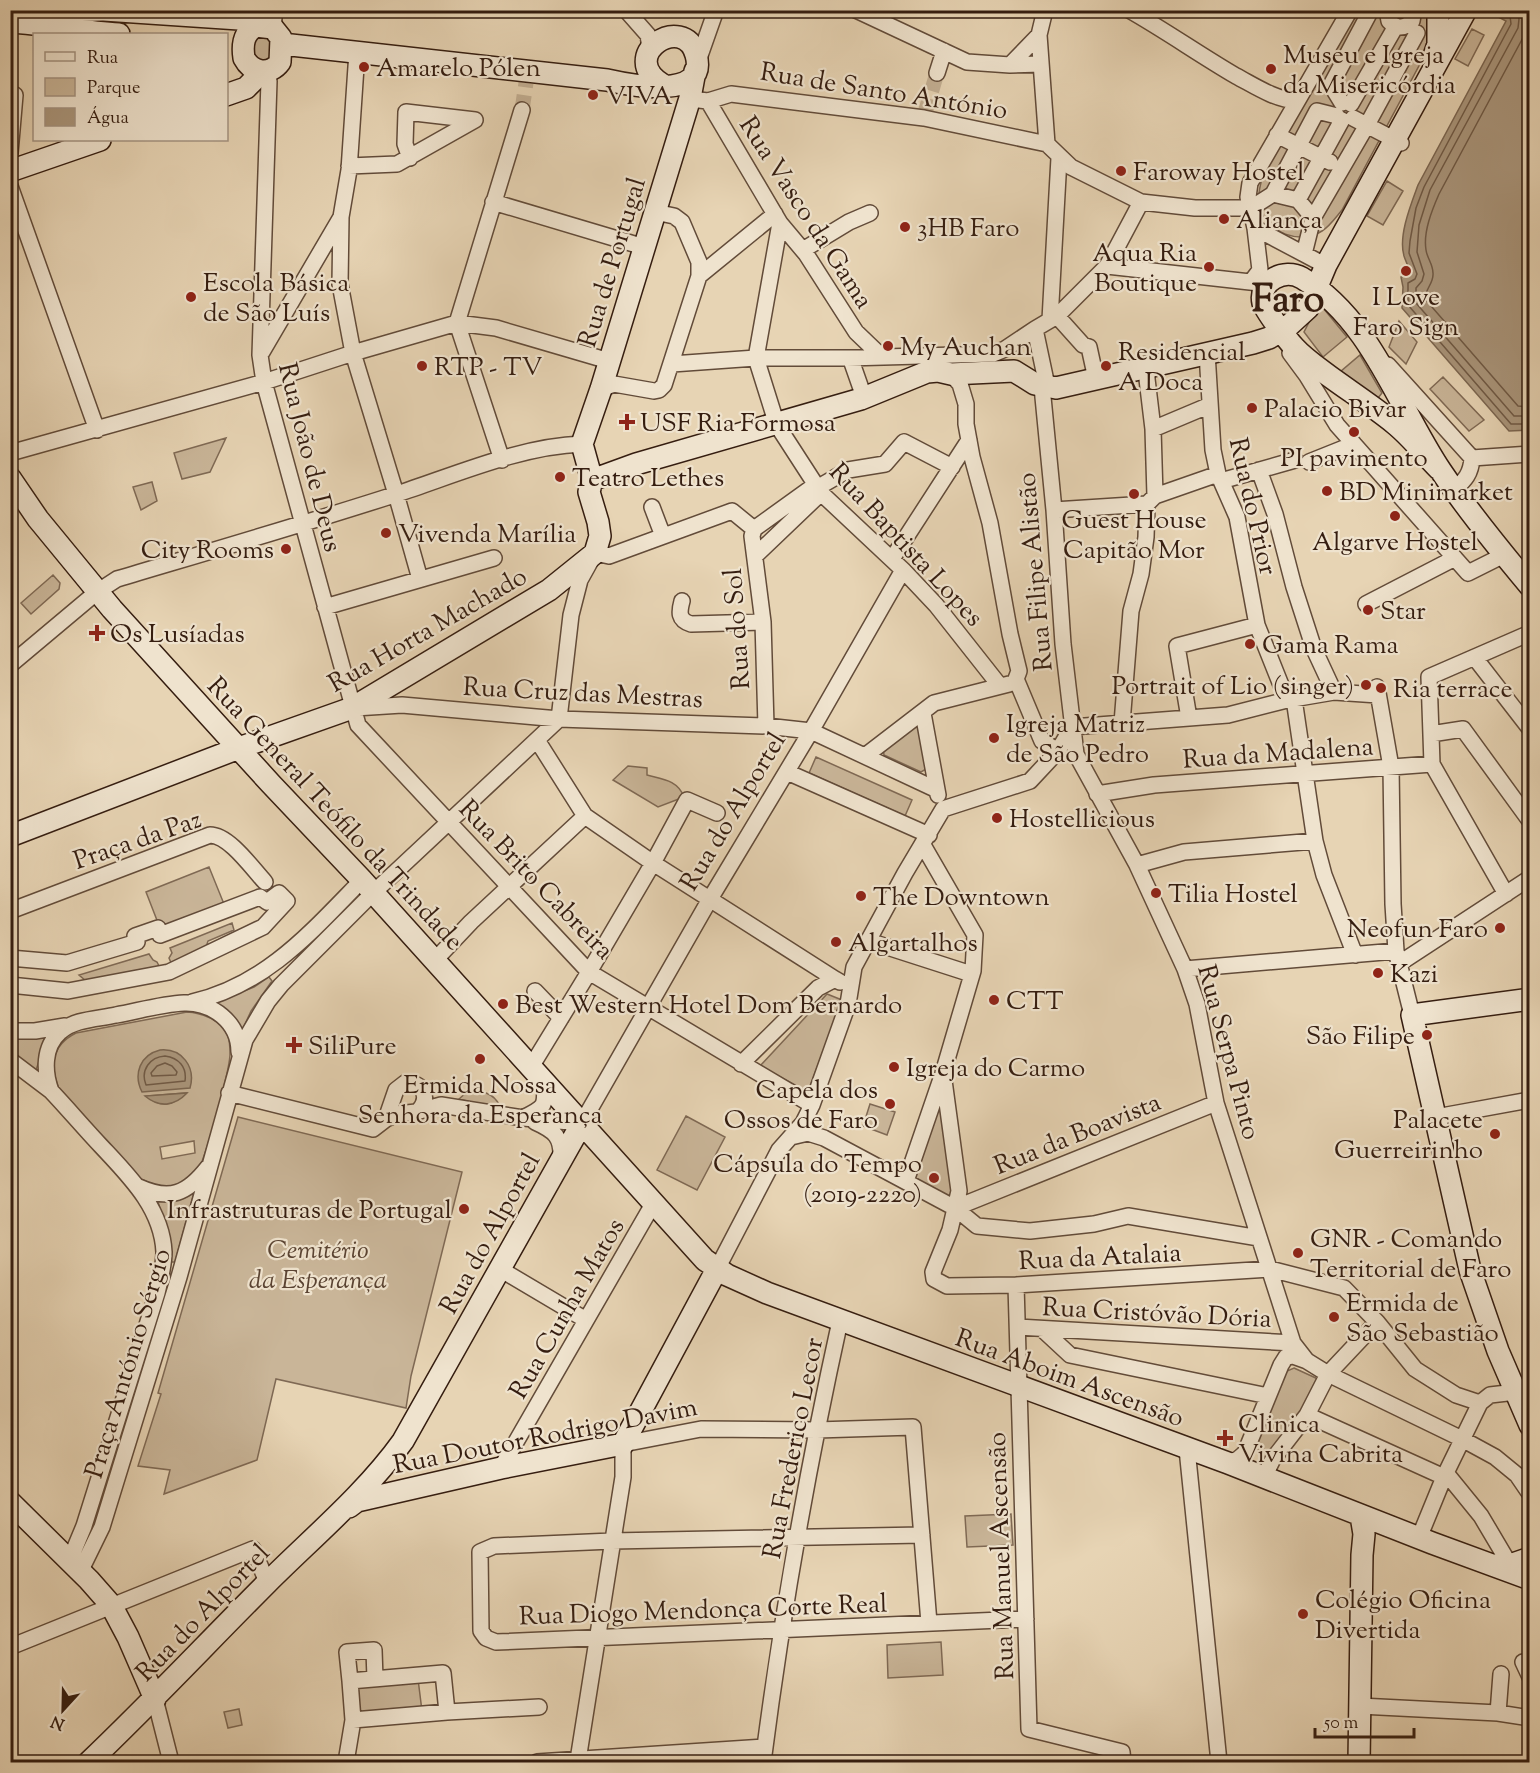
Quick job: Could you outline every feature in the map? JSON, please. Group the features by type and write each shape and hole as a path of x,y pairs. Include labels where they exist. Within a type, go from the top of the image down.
{"street":[{"path":"626,10 648,35 649,73 655,81 671,87 686,83 696,67 716,10"},
{"path":"856,10 967,62 1010,65 1041,64"},
{"path":"1045,10 1039,35 1047,144 1059,158 1071,167 1097,182 1141,201 1195,207 1251,208 1273,194 1317,111 1349,115 1397,141"},
{"path":"1130,10 1169,36 1260,89 1277,97 1296,101"},
{"path":"1257,342 1264,334 1267,321 1262,301 1264,289 1260,283 1256,228 1248,197 1250,183 1350,10"},
{"path":"1349,115 1331,85 1371,10"},
{"path":"10,11 110,11 239,19 270,29 304,47 357,52 527,77 623,79 640,71 656,42 675,37 683,39 694,49 696,67"},
{"path":"110,11 113,16 109,28 117,33"},
{"path":"1385,11 1389,21 1409,24 1424,37 1444,39"},
{"path":"1437,12 1452,17 1466,11"},
{"path":"592,480 636,464 864,397 927,372 938,371 951,374 1014,371 1056,388 1269,338 1282,331 1308,308 1310,284 1397,141 1428,80 1444,39 1466,11"},
{"path":"1437,12 1444,39"},
{"path":"10,22 93,33"},
{"path":"1298,200 1321,158 1409,24"},
{"path":"1304,254 1313,218 1342,168 1349,115 1409,24"},
{"path":"266,76 248,65 235,48 249,30 270,29"},
{"path":"236,92 266,76 278,65 270,29"},
{"path":"1010,65 1039,35"},
{"path":"937,73 944,51"},
{"path":"357,52 349,166 341,217 340,284 353,353 420,579"},
{"name":"Rua de Portugal","path":"582,444 655,212 697,98 696,67"},
{"name":"Rua João de Deus","path":"266,76 260,354 264,382 352,708"},
{"path":"607,80 633,86 663,85"},
{"name":"Rua de Santo António","path":"697,98 731,94 925,115 1047,144"},
{"path":"10,153 15,95"},
{"name":"Rua Vasco da Gama","path":"697,98 778,219 803,250 856,332 881,356"},
{"path":"502,460 457,323 522,110"},
{"path":"349,166 398,164 410,158 475,120 406,112 405,144 410,158"},
{"path":"1277,135 1342,168"},
{"path":"10,171 97,141"},
{"path":"1053,318 1059,158"},
{"path":"10,186 97,430"},
{"path":"1273,194 1298,200 1313,218"},
{"path":"672,364 756,358 993,354 1005,349 1053,318 1107,266 1141,201"},
{"path":"493,202 644,247"},
{"path":"601,389 614,384 654,391 664,385 699,276 699,262 682,222 674,216 655,212"},
{"path":"803,250 849,222 870,213"},
{"path":"260,354 341,217"},
{"path":"699,276 778,219"},
{"name":"Rua Baptista Lopes","path":"778,219 756,358 777,424 818,489 892,559 936,605 1000,686"},
{"path":"1256,228 1322,264 1346,318"},
{"path":"1107,266 1260,283 1285,273 1291,274 1326,294 1472,459 1471,471 1465,481 1454,490"},
{"path":"1265,309 1296,350 1396,426 1439,469"},
{"path":"1053,318 1083,345 1089,347 1096,379"},
{"path":"10,453 264,382 457,323 496,328 609,361"},
{"name":"Rua Filipe Alistão","path":"1035,329 1044,384 1063,644 1076,754"},
{"path":"1365,339 1439,469 1530,586"},
{"name":"Rua do Prior","path":"1207,353 1213,450 1219,477 1237,517 1257,625 1290,699 1306,775 1315,842 1324,875 1355,956"},
{"path":"1290,353 1337,425 1468,573 1504,555"},
{"path":"847,358 851,360 864,397"},
{"path":"1122,723 1131,611 1141,574 1151,500 1153,429 1147,366"},
{"path":"865,756 934,703 1012,684 1019,670 1010,634 990,523 972,457 966,404 960,384 951,374"},
{"path":"1153,429 1210,405"},
{"path":"892,559 969,440"},
{"path":"595,552 609,556 732,511 753,529 848,470 885,464 904,442 952,467"},
{"path":"10,666 97,592 117,579 303,524 502,460 556,445 582,444 592,480 589,492 600,536 595,552 580,580 570,619 559,719 448,822 368,886"},
{"path":"1054,510 1151,500 1219,477 1302,461 1354,444"},
{"path":"1472,459 1530,453"},
{"path":"1259,470 1275,514 1314,649 1334,692"},
{"name":"Rua General Teófilo da Trindade","path":"10,478 38,519 97,592 368,886 653,1204"},
{"path":"755,556 818,489"},
{"path":"652,507 663,536"},
{"name":"Rua do Sol","path":"753,529 762,622 766,726"},
{"name":"Rua Horta Machado","path":"10,836 239,748 352,708 549,590 595,552"},
{"path":"325,607 494,558"},
{"path":"1366,604 1455,558"},
{"name":"Rua do Alportel","path":"89,1762 155,1699 267,1582 384,1467 403,1441 647,1007 787,772 903,570"},
{"path":"549,590 560,587 575,598"},
{"path":"682,601 679,610 683,622 691,624 762,622"},
{"path":"1189,718 1177,646 1257,625"},
{"path":"1506,894 1432,764 1429,677 1530,633"},
{"path":"1475,658 1530,729"},
{"path":"1016,679 1042,741 1058,751"},
{"path":"398,681 402,705"},
{"path":"578,1760 623,1477 624,1444 779,1150 803,1123 812,1105 848,1004 854,967 943,809 1030,781 1058,751 1072,727 1228,715 1290,699 1334,692 1377,691 1392,767 1393,904 1398,957 1470,1270 1498,1351 1530,1425"},
{"name":"Rua Cruz das Mestras","path":"352,708 402,705 559,719 766,726 811,731 935,789"},
{"name":"Rua Brito Cabreira","path":"352,708 358,725 590,972 812,1105"},
{"path":"923,713 935,789 943,809"},
{"path":"1431,734 1463,729 1530,821"},
{"path":"537,740 585,816 653,863 844,985 850,993"},
{"name":"Rua Serpa Pinto","path":"1076,754 1137,865 1185,969 1197,1004 1216,1103 1293,1343"},
{"name":"Rua da Madalena","path":"1097,794 1154,785 1432,764"},
{"path":"787,772 926,840 975,935 973,971 943,1072 906,1181"},
{"path":"523,1118 541,1109 546,1102 538,1075 561,1018 653,863 687,800 717,813"},
{"path":"435,960 471,922 585,816"},
{"name":"Praça da Paz","path":"10,911 210,835 217,835 226,840 265,882"},
{"path":"1137,865 1184,852 1315,842"},
{"path":"1185,969 1355,956 1398,957 1530,878"},
{"name":"Praça António Sérgio","path":"10,1031 35,1032 213,997 260,974 368,886"},
{"name":"Praça António Sérgio","path":"75,1567 102,1527 179,1277 246,1037 268,1001 368,886"},
{"path":"10,958 67,963 137,942 135,936 158,928 160,935 260,897 267,902 279,893 287,902 263,927 169,972 68,991 10,985"},
{"path":"867,943 878,944 965,972 973,971"},
{"path":"741,1064 818,988 835,979"},
{"path":"535,991 561,1018"},
{"path":"1412,1015 1529,1000"},
{"name":"Praça António Sérgio","path":"185,1003 211,1008 226,1018 237,1037 239,1058"},
{"path":"51,1091 45,1077 49,1050 55,1037 71,1024"},
{"name":"Praça António Sérgio","path":"10,1060 51,1091 139,1187 148,1201 161,1234 164,1252 162,1273 84,1526 75,1567"},
{"path":"943,1072 959,1191 955,1208"},
{"path":"386,1119 394,1094 399,1086 405,1083 412,1082 420,1085 441,1105"},
{"path":"394,1094 399,1108 412,1111 423,1105 425,1092 420,1085"},
{"path":"230,1093 373,1128 386,1119 441,1105 523,1118 582,1123"},
{"path":"1436,1117 1530,1100"},
{"name":"Rua da Boavista","path":"955,1208 1216,1103"},
{"path":"812,1105 814,1123 824,1138"},
{"path":"523,1118 546,1127 555,1134 561,1145 561,1161"},
{"path":"790,1137 808,1133 824,1138 955,1208 977,1226 1030,1231 1094,1224 1128,1216 1259,1238"},
{"name":"Praça António Sérgio","path":"139,1187 154,1194 177,1194 198,1179 210,1164"},
{"name":"Rua Aboim Ascensão","path":"653,1204 705,1260 727,1275 766,1293 1228,1464 1268,1468 1361,1516 1419,1538 1510,1563 1530,1579"},
{"name":"Rua Cunha Matos","path":"501,1468 653,1204"},
{"name":"Rua da Atalaia","path":"955,1208 950,1230 933,1272 934,1279 947,1286 1016,1285 1270,1269 1344,1288 1377,1322 1415,1369 1456,1395 1480,1402"},
{"path":"500,1269 586,1320"},
{"name":"Rua Manuel Ascensão","path":"1016,1285 1029,1729 1123,1757"},
{"name":"Rua Frederico Lecor","path":"764,1755 816,1430 840,1320"},
{"path":"1247,1448 1268,1468 1307,1415 1328,1374 1377,1322"},
{"name":"Rua Cristóvão Dória","path":"1018,1327 1293,1343"},
{"path":"1042,1329 1070,1355 1268,1396"},
{"path":"1277,1343 1282,1351 1281,1365"},
{"path":"1293,1343 1307,1361"},
{"path":"1228,1464 1238,1459 1247,1448 1281,1365 1286,1357 1293,1356 1307,1361 1328,1374 1494,1457 1517,1475 1530,1494"},
{"path":"1419,1538 1445,1475 1480,1402 1490,1395 1516,1392"},
{"path":"1307,1415 1445,1475 1481,1515 1510,1563"},
{"name":"Rua Doutor Rodrigo Davim","path":"336,1516 357,1501 501,1468 701,1429 816,1430 914,1427 922,1535"},
{"path":"1187,1449 1219,1762"},
{"path":"384,1467 385,1478 389,1484 402,1491"},
{"path":"10,1502 111,1605 128,1637 155,1699 171,1762"},
{"path":"1359,1762 1364,1534 1361,1516"},
{"path":"1362,1555 1369,1533 1376,1528 1393,1528"},
{"path":"612,1541 922,1535 929,1623"},
{"name":"Rua Diogo Mendonça Corte Real","path":"612,1541 494,1546 480,1552 481,1631 486,1638 496,1642 597,1639 1026,1618"},
{"path":"10,1647 254,1549 267,1582"},
{"path":"346,1762 353,1720 347,1652 374,1650 375,1679"},
{"path":"1523,1662 1530,1677"},
{"path":"350,1681 443,1673 447,1712"},
{"path":"1498,1713 1501,1674"},
{"path":"1360,1706 1526,1715"},
{"path":"353,1720 539,1707"},
{"path":"537,1762 764,1755"}],"green space":[{"path":"1354,11 1427,11 1431,18 1429,47 1342,210 1328,227 1313,235 1304,237 1285,234 1270,224 1260,208 1259,195 1263,175"},
{"path":"1472,29 1484,35 1468,66 1455,59"},
{"path":"259,36 270,39 272,45 269,62 254,59 254,42"},
{"path":"1387,181 1403,191 1383,225 1367,216"},
{"path":"1319,303 1347,337 1323,357 1304,332"},
{"path":"1399,321 1417,342 1406,364 1389,347"},
{"path":"1360,355 1382,393 1378,398 1340,372"},
{"path":"1443,377 1484,420 1469,431 1430,389"},
{"path":"226,438 210,472 182,479 174,453"},
{"path":"152,482 157,501 141,510 133,487"},
{"path":"53,575 60,583 59,589 31,614 21,603"},
{"path":"916,726 924,731 928,768 921,772 884,755 883,748"},
{"path":"816,757 912,800 905,816 809,773"},
{"path":"628,766 647,768 647,775 674,784 684,797 658,807 613,780"},
{"path":"209,867 224,904 160,928 146,892"},
{"path":"232,923 234,930 208,941 206,947 172,965 169,958 172,953 170,948"},
{"path":"149,954 160,968 86,981 79,975"},
{"path":"269,977 272,981 251,1011 241,1033 214,1003 254,987"},
{"path":"827,994 842,1000 808,1092 760,1066"},
{"path":"187,1012 211,1018 225,1030 230,1053 226,1079 205,1153 196,1174 190,1180 170,1187 155,1185 141,1179 60,1092 54,1058 61,1044 76,1033","holes":["186,1093 176,1101 167,1104 157,1103 146,1096","194,1141 195,1153 162,1159 160,1147"]},
{"path":"48,1035 36,1070 11,1053 10,1037"},
{"path":"468,1091 487,1093 500,1106 459,1099"},
{"path":"870,1104 895,1112 887,1135 863,1126"},
{"path":"940,1104 952,1190 950,1197 915,1179"},
{"path":"686,1116 725,1137 697,1190 657,1170"},
{"name":"Cemitério da Esperança","path":"238,1117 462,1172 411,1376 406,1408 276,1379 257,1460 164,1494 170,1470 138,1466 161,1394 158,1393"},
{"path":"194,1193 175,1262 171,1262 170,1241 158,1202 182,1199"},
{"path":"1294,1368 1318,1379 1307,1415 1272,1449 1258,1450 1255,1444 1280,1380 1287,1371"},
{"path":"1011,1514 1013,1545 967,1547 965,1516"},
{"path":"941,1642 943,1675 888,1678 887,1645"},
{"path":"418,1679 422,1711 356,1717 353,1685"},
{"path":"239,1709 242,1725 228,1728 224,1712"}],"water":[{"path":"1487,11 1529,11 1529,430 1509,431 1402,308 1401,277 1411,274 1404,256 1403,239 1412,201 1418,185 1506,21"},
{"path":"160,1050 175,1052 186,1060 191,1073 190,1088 142,1092 138,1079 140,1066 147,1056"},
{"path":"187,1093 177,1101 167,1104 150,1100 145,1096"}],"tunnel":[{"path":"925,113 937,73"},
{"path":"522,110 526,83"}],"place":[{"name":"Amarelo Pólen","path":"364,67"},
{"name":"Museu e Igreja da Misericórdia","path":"1271,69"},
{"name":"VIVA","path":"593,95"},
{"name":"Faroway Hostel","path":"1121,171"},
{"name":"Aliança","path":"1224,219"},
{"name":"3HB Faro","path":"905,227"},
{"name":"Aqua Ria Boutique","path":"1209,267"},
{"name":"I Love Faro Sign","path":"1406,271"},
{"name":"Escola Básica de São Luís","path":"191,297"},
{"name":"My Auchan","path":"888,346"},
{"name":"RTP - TV","path":"422,366"},
{"name":"Residencial A Doca","path":"1106,366"},
{"name":"Palacio Bivar","path":"1252,408"},
{"name":"USF Ria Formosa","path":"627,422"},
{"name":"PI pavimento","path":"1354,432"},
{"name":"Teatro Lethes","path":"560,477"},
{"name":"BD Minimarket","path":"1327,491"},
{"name":"Guest House Capitão Mor","path":"1134,494"},
{"name":"Algarve Hostel","path":"1395,516"},
{"name":"Vivenda Marília","path":"386,533"},
{"name":"City Rooms","path":"286,549"},
{"name":"Star","path":"1368,610"},
{"name":"Os Lusíadas","path":"97,633"},
{"name":"Gama Rama","path":"1250,644"},
{"name":"Portrait of Lio (singer)","path":"1366,685"},
{"name":"Ria terrace","path":"1381,688"},
{"name":"Igreja Matriz de São Pedro","path":"994,738"},
{"name":"Hostellicious","path":"997,818"},
{"name":"Tilia Hostel","path":"1156,893"},
{"name":"The Downtown","path":"861,896"},
{"name":"Neofun Faro","path":"1500,928"},
{"name":"Algartalhos","path":"836,942"},
{"name":"Kazi","path":"1378,973"},
{"name":"CTT","path":"994,1000"},
{"name":"Best Western Hotel Dom Bernardo","path":"503,1004"},
{"name":"São Filipe","path":"1427,1035"},
{"name":"SiliPure","path":"294,1045"},
{"name":"Ermida Nossa Senhora da Esperança","path":"480,1059"},
{"name":"Igreja do Carmo","path":"894,1067"},
{"name":"Capela dos Ossos de Faro","path":"890,1104"},
{"name":"Palacete Guerreirinho","path":"1495,1134"},
{"name":"Cápsula do Tempo (2019-2220)","path":"934,1178"},
{"name":"Infrastruturas de Portugal","path":"464,1209"},
{"name":"GNR - Comando Territorial de Faro","path":"1298,1253"},
{"name":"Ermida de São Sebastião","path":"1334,1317"},
{"name":"Clinica Vivina Cabrita","path":"1225,1438"},
{"name":"Colégio Oficina Divertida","path":"1303,1614"}],"district":[{"name":"Faro","path":"1288,298"}]}
